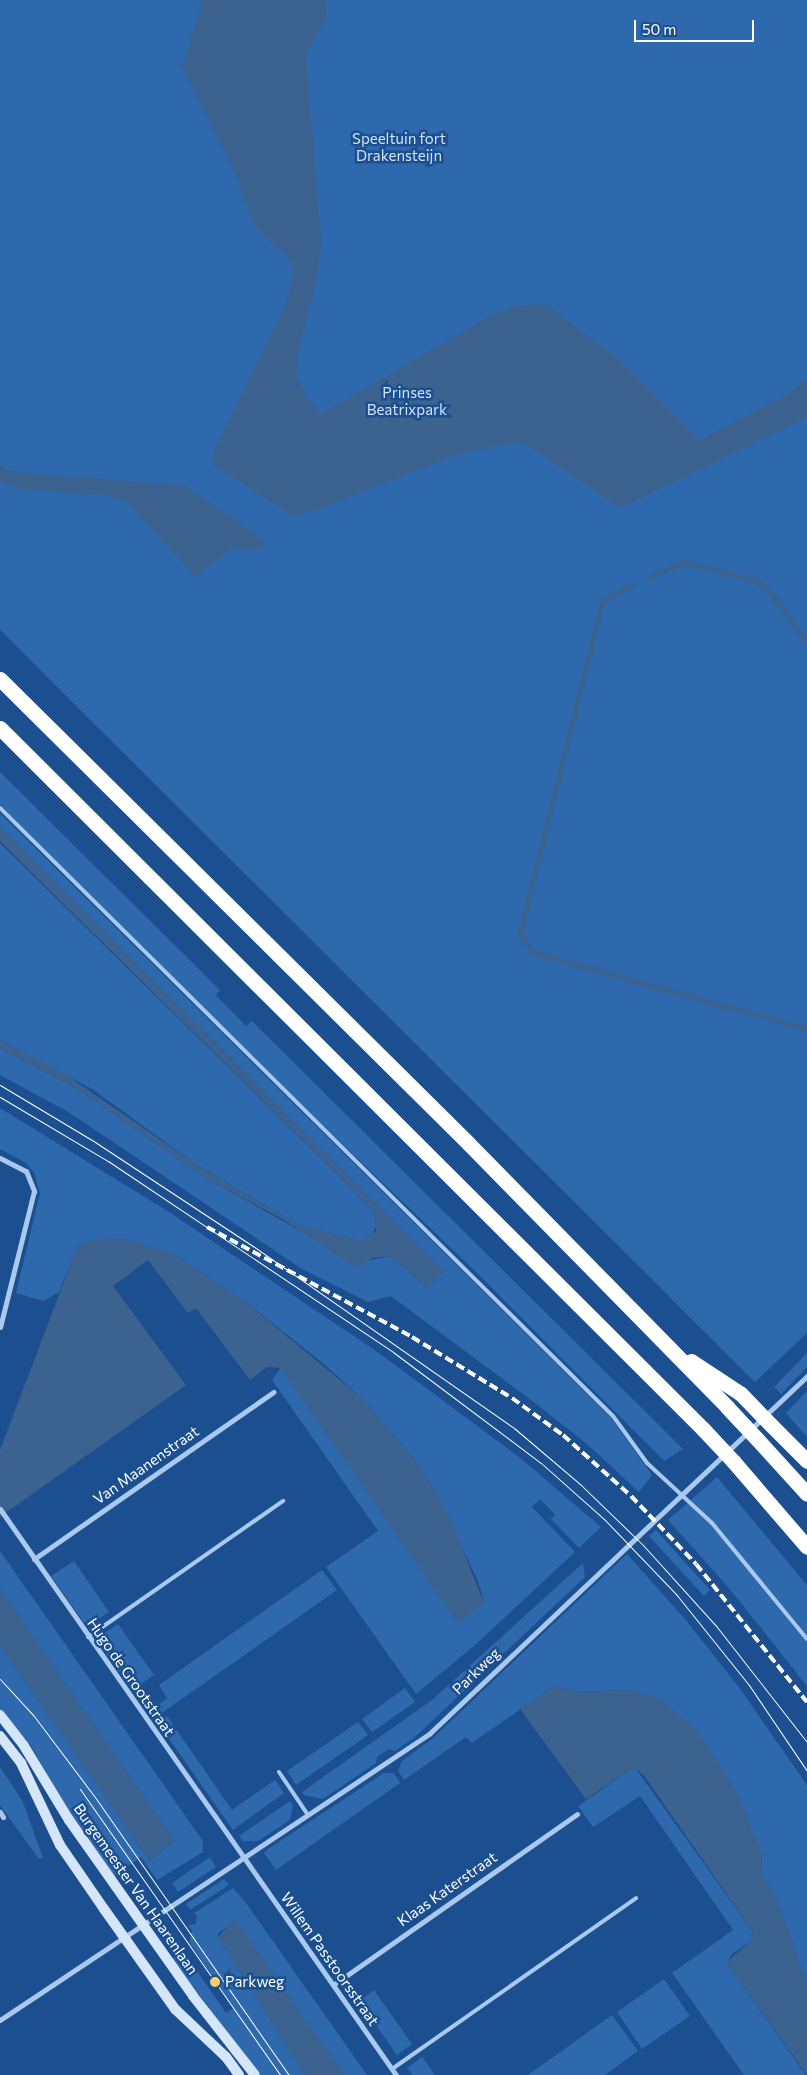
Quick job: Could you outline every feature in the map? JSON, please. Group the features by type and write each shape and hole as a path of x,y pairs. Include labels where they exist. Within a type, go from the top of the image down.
{"highway":[{"path":"0,679 671,1348 807,1494"},
{"path":"0,728 703,1430 733,1461 807,1547"},
{"path":"671,1348 741,1394 807,1461"}],"main road":[{"name":"Burgemeester Van Haarenlaan","path":"0,1715 24,1746 59,1804 193,1996 255,2075"},
{"path":"0,1736 21,1763 60,1845 123,1937 175,2009 226,2057 239,2075"}],"street":[{"path":"0,1158 26,1171 34,1191 0,1327"},
{"name":"Parkweg","path":"0,2020 429,1734 807,1376"},
{"name":"Van Maanenstraat","path":"34,1559 273,1392"},
{"name":"Hugo de Grootstraat","path":"0,1509 243,1858"},
{"name":"Klaas Katerstraat","path":"332,1985 577,1814"},
{"name":"Willem Passtoorsstraat","path":"243,1858 396,2075"}],"lane":[{"path":"0,808 613,1416 655,1472 712,1523 807,1639"},
{"path":"88,1637 283,1502"},
{"path":"279,1772 308,1815"},
{"path":"392,2069 636,1898"}],"green space":[{"name":"Prinses Beatrixpark","path":"0,0 807,0 807,1333 755,1382 0,630"},
{"path":"0,772 220,990 216,995 246,1026 252,1021 683,1449 664,1461 476,1272 290,1094 0,805"},
{"path":"0,813 611,1418 652,1475 639,1492 587,1444 395,1299 390,1296 368,1302 302,1269 70,1113 0,1075 0,1048 79,1090 205,1177 311,1237 361,1262 391,1256 427,1288 443,1271 0,828"},
{"path":"0,843 348,1185 375,1214 377,1224 372,1235 361,1241 298,1225 194,1163 92,1089 0,1040"},
{"path":"0,1108 169,1212 379,1353 519,1457 601,1527 579,1548 551,1519 555,1515 540,1499 532,1507 575,1552 474,1646 416,1694 326,1567 378,1531 272,1380 281,1367 458,1622 484,1602 478,1581 433,1488 411,1455 358,1395 324,1364 247,1303 173,1254 73,1258 59,1292 43,1301 16,1293 40,1193 34,1173 26,1163 0,1149"},
{"path":"807,1353 807,1367 781,1394 774,1387"},
{"path":"807,1391 807,1437 786,1413"},
{"path":"717,1477 807,1585 807,1686 729,1588 668,1520"},
{"path":"656,1530 710,1590 704,1596 649,1536"},
{"path":"0,1551 203,1841 203,1852 157,1880 141,1857 114,1876 76,1823 29,1743 0,1710 0,1645 149,1860 174,1841 0,1589"},
{"path":"627,1554 684,1618 738,1686 807,1785 807,1983 775,1896 761,1874 762,1853 630,1690 577,1692 554,1686 472,1743 466,1737 404,1780 398,1771 402,1761 432,1739"},
{"path":"74,1561 109,1612 87,1627 51,1576"},
{"path":"583,1563 585,1577 415,1737 395,1751 389,1749 377,1757 376,1763 323,1799 304,1795 302,1792 432,1700"},
{"path":"322,1570 337,1590 159,1715 154,1708 167,1698 159,1685"},
{"path":"118,1624 154,1675 132,1690 96,1639"},
{"path":"405,1688 415,1702 372,1732 362,1719"},
{"path":"167,1716 232,1810 275,1780 284,1793 233,1830 158,1723"},
{"path":"358,1722 368,1735 296,1785 287,1771"},
{"path":"0,1767 23,1802 43,1858 38,1858 0,1805"},
{"path":"636,1769 753,1932 751,1941 732,1954 728,1961 730,1968 806,2075 744,2075 672,1973 733,1930 640,1796 593,1827 578,1806 628,1771"},
{"path":"384,1773 394,1773 400,1783 276,1870 264,1853 268,1849"},
{"path":"290,1801 293,1805 290,1820 258,1841 243,1841 239,1836"},
{"path":"210,1857 216,1867 178,1892 172,1883"},
{"path":"224,1879 229,1885 190,1910 186,1904"},
{"path":"233,1888 246,1903 367,2075 344,2075 235,1921 218,1933 218,1937 305,2075 260,2075 172,1959 183,1951 226,2013 234,2008 189,1942 192,1931 188,1925 196,1924 197,1915 193,1914"},
{"path":"664,1979 690,2016 642,2049 617,2012"},
{"path":"374,1990 412,2044 397,2055 359,2001"},
{"path":"612,2015 638,2051 605,2075 528,2075"},
{"path":"422,2057 435,2075 412,2075 407,2068"}],"shaded area":[{"path":"203,0 326,0 327,15 306,54 321,240 318,274 297,357 296,375 305,395 321,414 488,317 516,306 540,304 548,306 617,358 699,440 788,394 807,379 807,417 620,508 527,445 517,442 461,453 321,508 293,516 212,464 214,451 284,308 293,277 292,265 287,255 272,244 254,224 230,161 182,66"},
{"path":"0,465 8,470 34,474 184,485 262,538 264,544 260,549 231,549 195,577 126,501 110,496 22,489 0,481"},
{"path":"0,828 443,1271 427,1288 391,1256 373,1258 356,1268 284,1220 205,1177 79,1090 0,1048 0,1040 62,1072 194,1163 298,1225 361,1241 376,1231 375,1214 348,1185 0,841"},
{"path":"126,1239 173,1254 247,1303 358,1395 411,1455 433,1488 452,1523 484,1603 458,1623 281,1368 267,1367 250,1380 196,1308 188,1313 148,1260 113,1286 186,1385 0,1517 0,1450 73,1258 79,1245 92,1240"},
{"path":"0,1589 174,1841 149,1860 0,1645"},
{"path":"554,1686 577,1692 630,1690 660,1698 698,1732 737,1793 762,1853 761,1874 775,1896 807,1983 807,2075 730,1968 728,1961 751,1941 753,1932 643,1774 636,1769 628,1771 586,1799 520,1709"},
{"path":"232,1921 238,1923 344,2075 305,2075 218,1937"}],"waterway":[{"path":"649,577 684,562 757,581 769,590 807,643"},
{"path":"631,585 603,600 520,934 532,952 807,1029"}],"tram line":[{"path":"0,1085 92,1140 253,1246 514,1428 580,1484 643,1545 717,1627 807,1742"},
{"path":"0,1097 108,1161 393,1352 541,1463 605,1520 676,1594 749,1685 807,1771"},
{"path":"0,1679 34,1716 97,1800 289,2075"},
{"path":"80,1789 280,2075"}],"railway":[{"path":"207,1227 412,1337 512,1398 563,1435 631,1496 696,1564 807,1702"}],"place":[{"name":"Parkweg","path":"215,1982"}],"park label":[{"name":"Speeltuin fort Drakensteijn","path":"399,146"}]}
